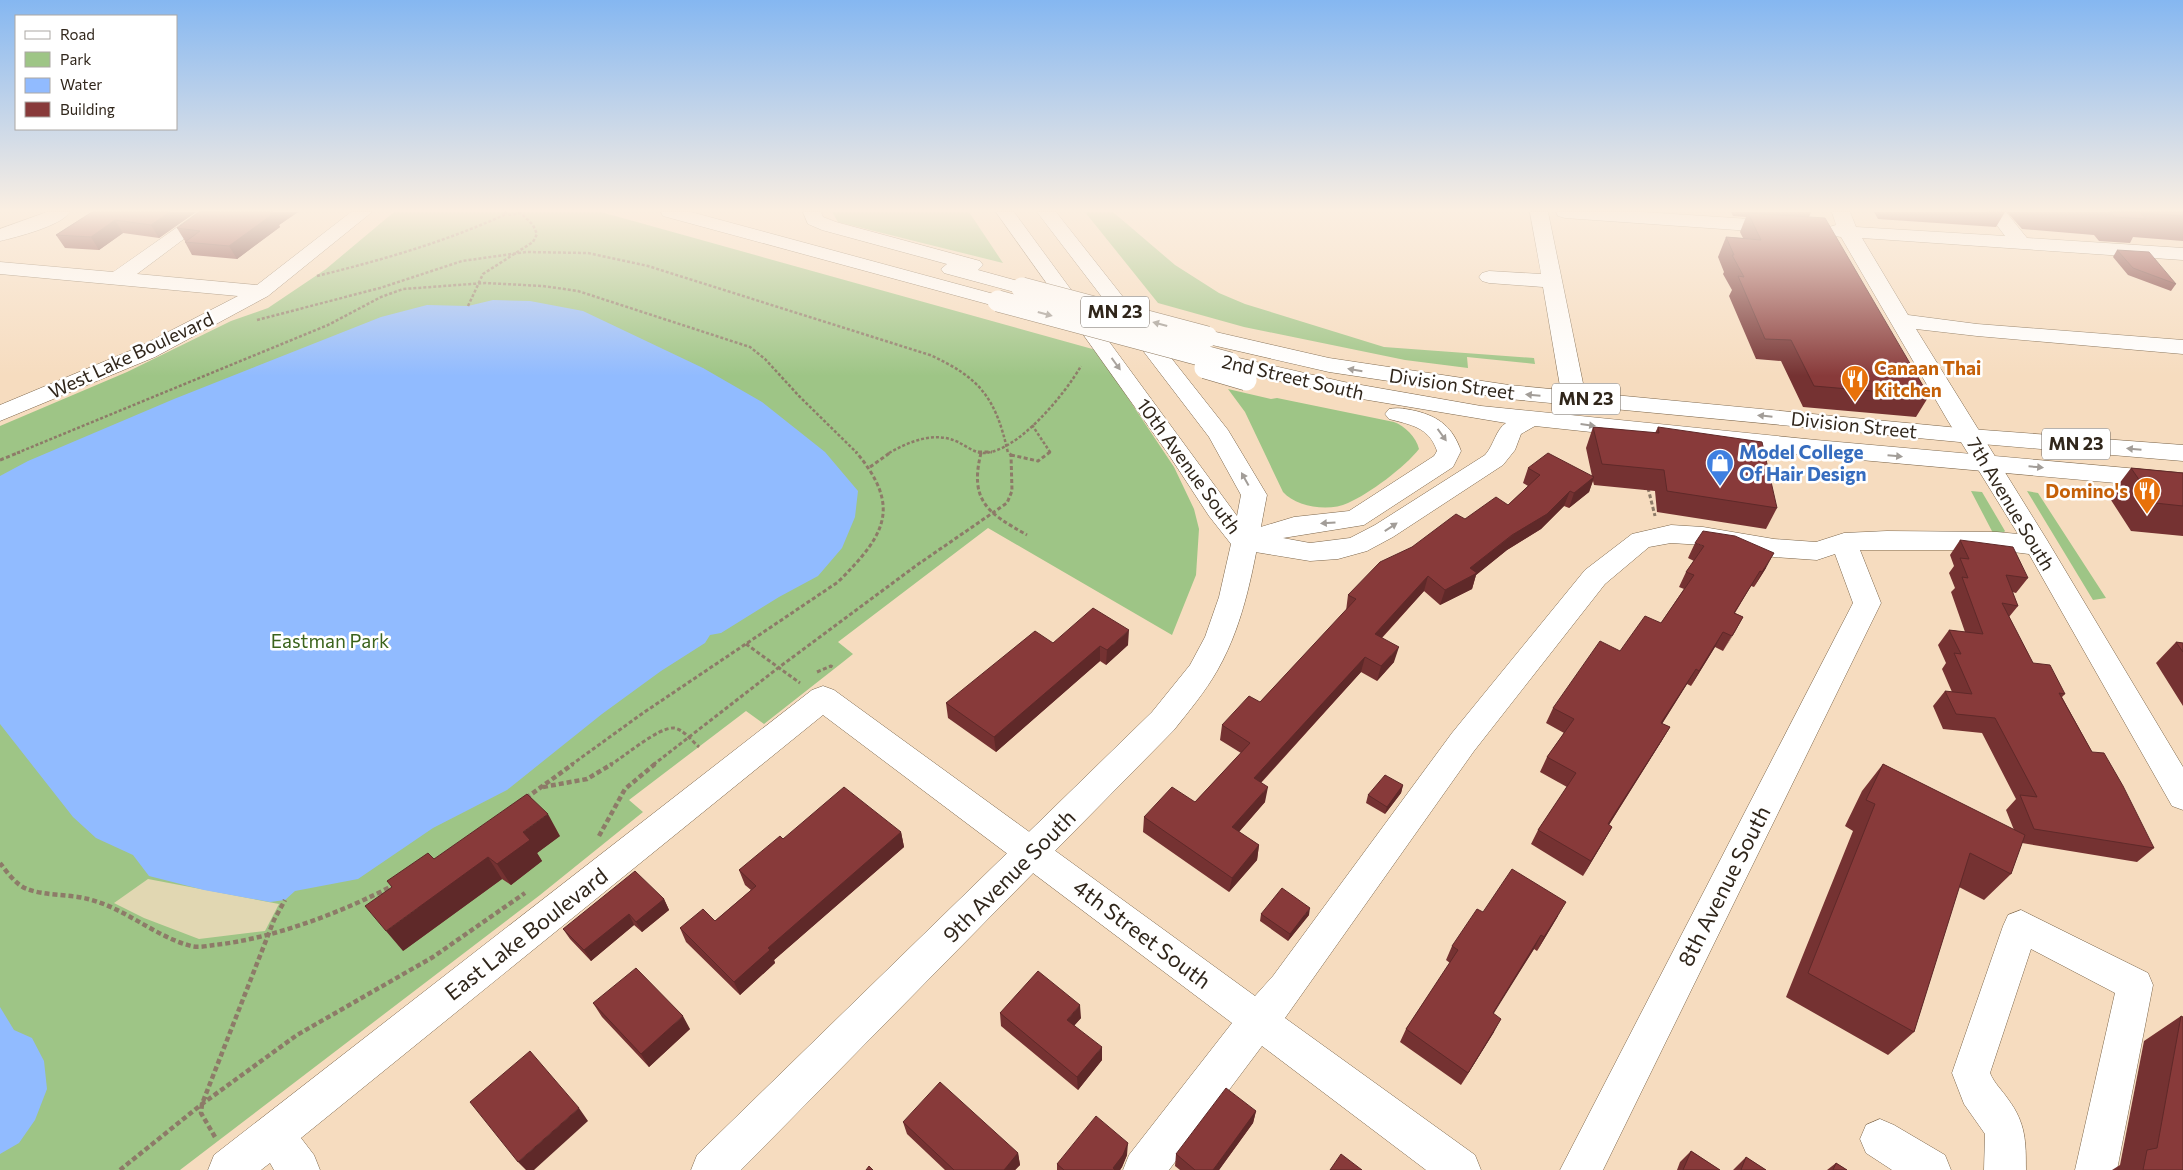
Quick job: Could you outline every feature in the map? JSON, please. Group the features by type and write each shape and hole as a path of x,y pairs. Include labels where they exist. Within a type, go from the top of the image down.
{"main road":[{"path":"117,279 134,267"},
{"name":"West Lake Boulevard","path":"0,414 147,352 261,292 293,267"},
{"name":"MN 23","path":"871,267 1120,335 1164,357 1238,371"},
{"name":"Division Street","path":"961,267 979,271 1022,288 1207,337 1294,358 1379,374 1458,386 1574,398 1970,436 2183,453"},
{"path":"964,267 979,271"},
{"name":"10th Avenue South","path":"1045,267 1178,450 1218,510 1243,542"},
{"name":"10th Avenue South","path":"1089,267 1220,435 1254,495 1243,542"},
{"path":"1549,267 1574,398"},
{"name":"7th Avenue South","path":"1871,267 1970,436 2038,546 2183,796"},
{"path":"0,268 261,292"},
{"path":"1489,277 1552,281"},
{"path":"1903,321 1977,330 2183,347"},
{"path":"1238,371 1429,422 1446,439 1449,450 1444,461 1435,468 1355,519 1294,526 1243,542"},
{"name":"2nd Street South","path":"1238,371 1416,403 1530,418 1672,434 2183,481"},
{"path":"1243,542 1310,552 1338,550 1358,545 1384,531 1494,460 1503,450 1511,430 1530,418"},
{"path":"1144,1170 1258,1021 1286,988 1463,742 1596,578 1640,540 1671,534 1703,536 1774,548 1817,551 1844,542 1887,540 1997,542 2038,546"},
{"name":"9th Avenue South","path":"712,1170 1164,720 1211,657 1222,631 1238,581 1243,542"},
{"name":"8th Avenue South","path":"1581,1170 1867,603 1844,542"},
{"name":"4th Street South","path":"819,681 1032,853 1460,1170"},
{"name":"East Lake Boulevard","path":"224,1156 274,1136 819,681"},
{"path":"2005,1170 2006,1137 1995,1113 1973,1086 1972,1073 2021,926 2135,985 2096,1170"},
{"path":"274,1136 299,1170"},
{"path":"1880,1139 1930,1170"}],"path":[{"path":"309,276 346,267"},
{"path":"251,322 380,288 445,267"},
{"path":"468,306 484,273 496,267"},
{"path":"649,267 930,356 967,374 986,394 1001,418 1008,453 1038,461 1050,452 1032,425"},
{"path":"0,460 328,325 388,293 412,288 477,284 526,285 578,291 750,347 768,360 790,388 870,468 880,486 883,503 882,525 871,549 838,582 643,713 524,800"},
{"path":"870,468 897,447 925,438 939,437 953,440 981,453 1007,446 1032,425 1065,390 1077,376 1081,366"},
{"path":"981,453 975,472 977,494 983,505 992,514 1027,535"},
{"path":"594,841 604,829 616,798 623,790 778,668 917,565 1007,503 1012,495 1009,462 1011,455"},
{"path":"1646,481 1660,536"},
{"path":"746,644 801,684 819,681"},
{"path":"543,787 587,779 661,731 673,728 680,730 699,747"},
{"path":"0,863 10,876 27,889 88,899 126,913 155,931 193,947 233,943 269,934 329,915 364,901 397,883"},
{"path":"120,1170 202,1104 297,1035 433,957 526,892"},
{"path":"224,1156 201,1113 202,1104 269,934 285,900"}],"green space":[{"name":"Eastman Park","path":"329,267 797,267 1096,350 1174,467 1194,509 1199,529 1196,575 1172,635 988,528 838,642 853,654 843,662 764,724 746,711 629,800 643,812 540,895 180,1170 0,1170 0,426 127,372 231,321 268,308"},
{"path":"1129,267 1178,267 1219,293 1245,304 1384,347 1534,358 1535,364 1467,357 1468,368 1405,360 1244,327 1158,303"},
{"path":"1228,389 1394,422 1410,432 1419,449 1405,464 1386,479 1348,503 1332,507 1313,507 1296,501 1283,492 1245,412"},
{"path":"1971,491 1982,492 2005,531 2000,537 1994,535"},
{"path":"2027,491 2038,493 2106,598 2093,600"}],"sand":[{"path":"148,879 279,904 265,931 199,939 144,918 114,903"}],"water":[{"path":"493,300 530,301 583,311 703,368 762,402 825,452 858,491 855,517 842,548 818,576 779,597 721,633 710,635 705,643 661,671 602,714 507,790 433,828 358,879 295,891 285,900 270,902 204,890 149,876 133,855 96,838 73,817 0,724 0,476 28,461 174,399 381,317 427,305 468,306"},
{"path":"0,1007 14,1030 32,1038 44,1061 47,1089 35,1120 19,1143 0,1154"}],"building":[{"path":"1738,267 1853,267 1929,396 1814,386 1791,340 1765,339 1738,276 1744,277"},
{"path":"2132,267 2161,267 2176,284"},
{"path":"1593,427 1659,433 1658,427 1762,442 1777,508 1667,491 1664,470 1602,464"},
{"path":"1548,453 1594,477 1574,493 1570,491 1547,514 1512,535 1470,568 1477,573 1445,590 1428,576 1375,634 1399,647 1381,666 1365,657 1254,778 1268,787 1232,827 1259,845 1232,878 1144,817 1172,787 1195,802 1250,743 1222,725 1249,696 1260,702 1356,599 1348,595 1380,562 1412,547 1456,514 1465,519 1496,497 1508,505 1540,475 1528,468"},
{"path":"2131,468 2183,473 2183,506 2155,503"},
{"path":"1703,531 1735,536 1774,553 1762,572 1760,571 1734,613 1743,617 1732,636 1723,632 1699,671 1696,669 1661,723 1670,727 1608,824 1612,827 1591,861 1538,830 1576,773 1547,757 1574,719 1553,708 1600,641 1620,651 1645,616 1661,623 1694,575 1686,572 1704,546 1695,543"},
{"path":"1960,540 2013,547 2028,578 2006,575 2018,606 2002,603 2033,663 2050,665 2065,694 2059,693 2092,752 2104,753 2154,848 2034,829 2020,795 2037,797 1995,718 1956,714 1945,691 1972,694 1954,653 1961,654 1949,630 1983,634 1962,577 1968,578 1960,558 1969,559"},
{"path":"1093,608 1129,630 1107,650 1100,646 994,737 946,703 1035,631 1053,643"},
{"path":"2176,642 2183,643 2183,652"},
{"path":"1883,764 2025,835 2011,874 1970,853 1914,1032 1808,973 1875,804 1866,800"},
{"path":"1385,775 1403,785 1387,807 1368,795"},
{"path":"844,787 901,832 768,948 770,950 734,982 680,928 703,909 715,921 756,886 739,870 780,836 783,839"},
{"path":"527,794 548,814 523,832 530,840 497,864 488,857 386,931 365,906 392,887 387,881 428,853 434,859"},
{"path":"1512,869 1566,902 1544,937 1541,935 1493,1013 1501,1019 1468,1073 1406,1029 1458,950 1452,946 1477,909 1483,912"},
{"path":"635,871 664,899 636,922 629,914 584,950 563,929"},
{"path":"1282,888 1310,908 1290,934 1261,914"},
{"path":"636,968 683,1016 641,1054 593,1003"},
{"path":"1038,971 1080,1005 1067,1020 1102,1047 1077,1077 1000,1013"},
{"path":"2181,1016 2183,1017 2183,1170 2143,1170 2147,1150 2157,1148"},
{"path":"530,1051 579,1108 518,1162 470,1102"},
{"path":"940,1082 1018,1153 1004,1170 954,1170 903,1122"},
{"path":"1226,1088 1256,1111 1213,1170 1195,1170 1176,1154"},
{"path":"1096,1116 1128,1143 1123,1155 1113,1168 1115,1170 1064,1170 1057,1164"},
{"path":"1691,1151 1720,1170 1683,1170"},
{"path":"1341,1154 1362,1170 1330,1170"},
{"path":"1746,1157 1766,1170 1741,1170"},
{"path":"1836,1163 1847,1170 1833,1170"}],"place":[{"name":"Canaan Thai Kitchen","path":"1855,403"},
{"name":"Model College Of Hair Design","path":"1720,487"},
{"name":"Domino's","path":"2147,515"}]}
